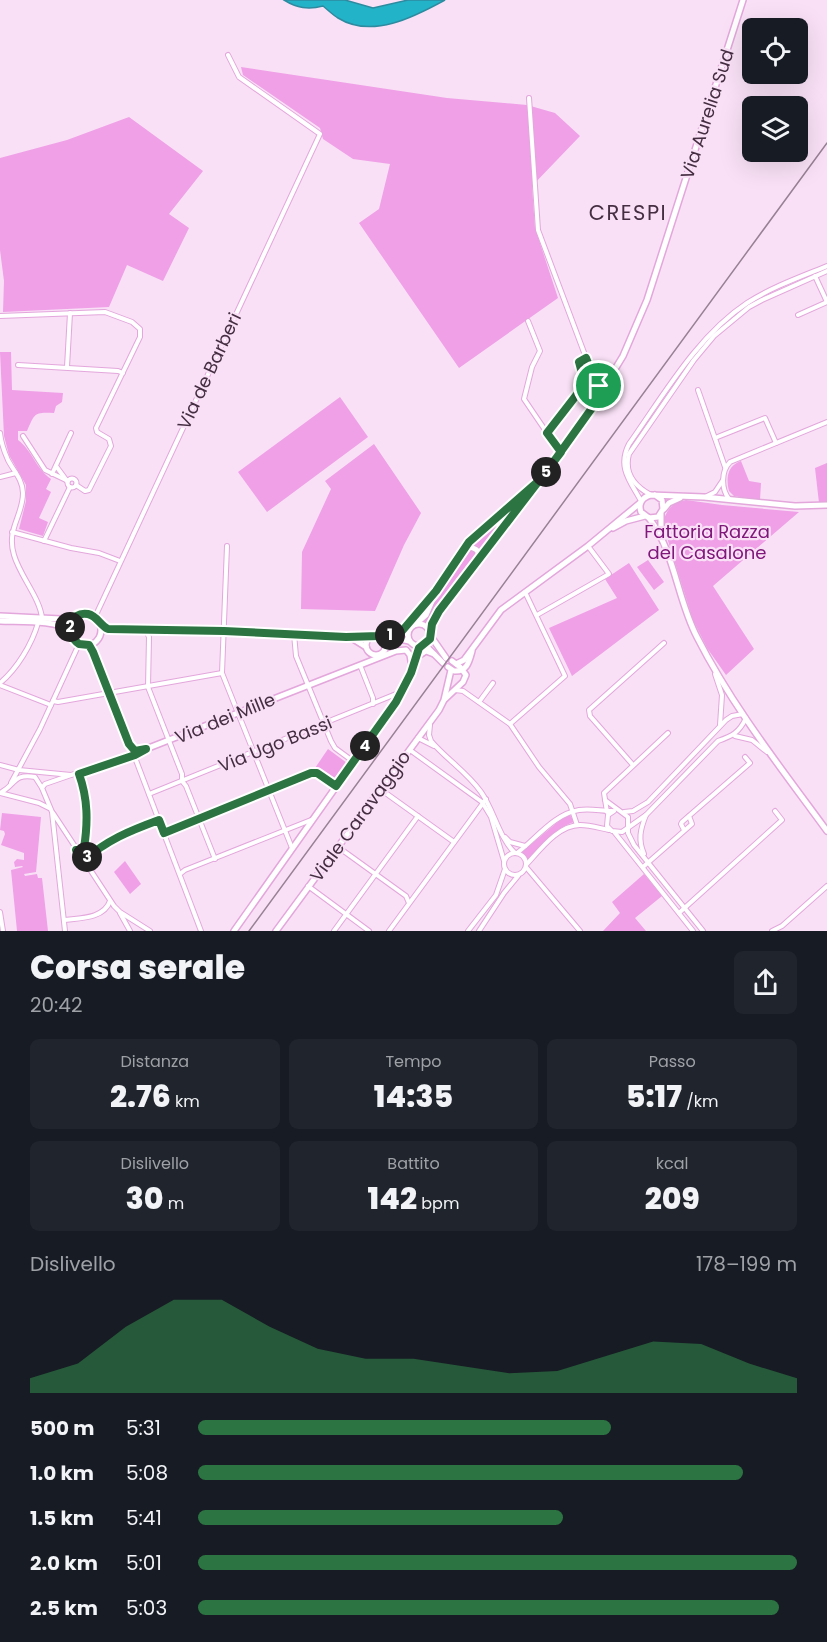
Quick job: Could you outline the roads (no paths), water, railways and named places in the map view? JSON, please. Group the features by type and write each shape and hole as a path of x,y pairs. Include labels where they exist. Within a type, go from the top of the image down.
{"main road":[{"name":"Via Aurelia Sud","path":"542,478 607,386 623,356 647,300 743,0"},
{"path":"402,631 436,591 466,546 542,478"},
{"path":"229,931 239,921 292,848 402,692 439,611 542,478"},
{"path":"653,495 663,502 660,526 662,539 687,614 713,668 827,831"},
{"path":"610,530 621,517 645,497 653,495 687,495 795,506 827,505"},
{"path":"450,664 464,660 501,610 610,530 626,521 654,518 673,501 687,495"},
{"path":"640,502 640,511 662,539"},
{"path":"466,546 477,550 478,560"},
{"path":"406,684 411,661 408,634 426,615 436,591"},
{"path":"0,621 40,621 84,614 97,620 108,629 224,631 348,637 379,636 424,625 450,664"},
{"path":"0,616 63,626 79,644 89,645 99,638 101,630 97,620"},
{"path":"70,632 72,622 76,617"},
{"path":"366,647 371,636"},
{"path":"379,636 384,640 385,648"},
{"path":"348,637 375,654 382,652 400,639 423,646 437,657"},
{"path":"89,645 131,748 135,751 146,749"},
{"path":"463,670 468,663 473,645"},
{"path":"360,665 400,649 409,653 411,661"},
{"path":"418,656 426,651 463,670 466,675 463,682"},
{"name":"Via dei Mille","path":"146,749 360,665 375,654"},
{"name":"Viale Caravaggio","path":"444,700 450,664"},
{"name":"Viale Caravaggio","path":"277,931 444,700 463,682"},
{"path":"234,931 239,921"}],"street":[{"name":"Via de Barberi","path":"97,620 98,608 165,470 320,134 239,77 228,55"},
{"path":"529,98 538,230 594,379 602,394"},
{"path":"640,502 624,469 627,448 703,342 725,320 746,304 777,287 827,266"},
{"path":"653,495 637,486 628,473 629,453 694,360 714,336 749,307 778,291 827,271"},
{"path":"798,315 827,302 815,276"},
{"path":"0,316 105,312 138,326 141,331 140,338 95,429 109,439 111,446 89,490 84,491 76,485 74,479 68,481 45,470 24,436"},
{"path":"67,367 70,313"},
{"path":"528,321 540,351 532,367 524,399 561,452"},
{"path":"547,433 584,386 585,381 579,363 586,358"},
{"path":"18,365 123,373"},
{"path":"594,379 595,405"},
{"path":"599,386 607,386"},
{"path":"595,390 602,394"},
{"path":"698,390 725,466 724,491 729,500"},
{"path":"715,438 765,418 776,443"},
{"path":"725,466 732,461 827,422"},
{"path":"0,433 5,453 21,482 23,492 12,532 11,545 17,566 40,609 40,621 31,643 0,684 52,703 222,674"},
{"path":"52,474 71,433"},
{"path":"44,541 70,487 56,466"},
{"path":"0,477 16,473"},
{"path":"704,497 712,494 723,479"},
{"path":"70,487 76,485"},
{"path":"718,488 720,499"},
{"path":"720,499 724,491"},
{"path":"12,532 99,553 120,561"},
{"path":"226,546 222,674 292,848"},
{"path":"537,615 609,574 588,546"},
{"path":"510,724 565,676 525,591"},
{"path":"145,629 149,637 148,687 182,774 182,781 200,818 215,859"},
{"path":"294,634 296,656 335,748 354,762"},
{"path":"633,765 590,716 589,710 664,643"},
{"path":"11,783 25,759 79,644"},
{"path":"360,665 374,698 373,704"},
{"path":"713,668 722,695 720,726"},
{"path":"463,682 467,694"},
{"path":"479,702 493,683"},
{"path":"452,691 460,690 510,724 539,767 568,802 577,825"},
{"name":"Via Ugo Bassi","path":"149,794 402,692"},
{"path":"479,931 504,893 554,837 568,827 577,825 589,825 613,832 622,832 646,815 718,741 739,731 745,716 732,716 720,726 648,802 633,811 607,813 590,809 573,812 553,822 526,846 508,855 504,861"},
{"path":"431,721 429,735 437,748"},
{"path":"668,733 604,792 607,826 643,867 693,931"},
{"path":"734,735 752,740 778,764"},
{"path":"418,738 437,748 469,777 508,846 523,856 534,879 580,931"},
{"name":"Via dei Mille","path":"0,765 31,772 71,775 146,749"},
{"path":"410,749 484,801 491,817 505,870 496,895 468,931"},
{"path":"134,755 200,931"},
{"path":"684,830 681,824 750,763 745,757"},
{"path":"25,759 26,766 31,772"},
{"path":"6,767 11,773 11,783"},
{"path":"164,833 316,772 336,786"},
{"path":"76,850 80,851 84,848 87,816 86,794 79,774"},
{"path":"42,788 45,784 71,775"},
{"path":"0,795 20,776 32,776 38,780 51,810 67,837 110,901 120,912 130,931"},
{"path":"380,789 454,842"},
{"path":"0,795 39,803 51,810"},
{"path":"605,800 628,817 627,827 632,841 703,931"},
{"path":"388,931 484,801"},
{"path":"51,810 65,931"},
{"path":"679,913 782,820 775,811"},
{"path":"646,815 640,832 640,840 642,852 648,863"},
{"path":"334,931 418,816"},
{"path":"643,867 692,824 689,816"},
{"path":"83,861 117,836 159,820"},
{"path":"180,874 311,820"},
{"path":"503,835 510,842 526,846"},
{"path":"55,838 67,837"},
{"path":"338,847 406,896 409,903"},
{"path":"505,870 510,874 520,874 534,879"},
{"path":"308,886 369,931"},
{"path":"772,931 782,926 827,886"},
{"path":"64,920 94,916 107,908 110,901"},
{"path":"0,912 3,931"},
{"path":"120,912 150,931"}],"water":[{"path":"284,0 345,0 373,8 408,0 445,0 406,19 379,26 365,26 351,24 338,18 323,6 303,8"}],"railway":[{"path":"249,931 827,143"}],"district":[{"name":"CRESPI","path":"628,212"}],"park label":[{"name":"Fattoria Razza del Casalone","path":"707,541"}]}
